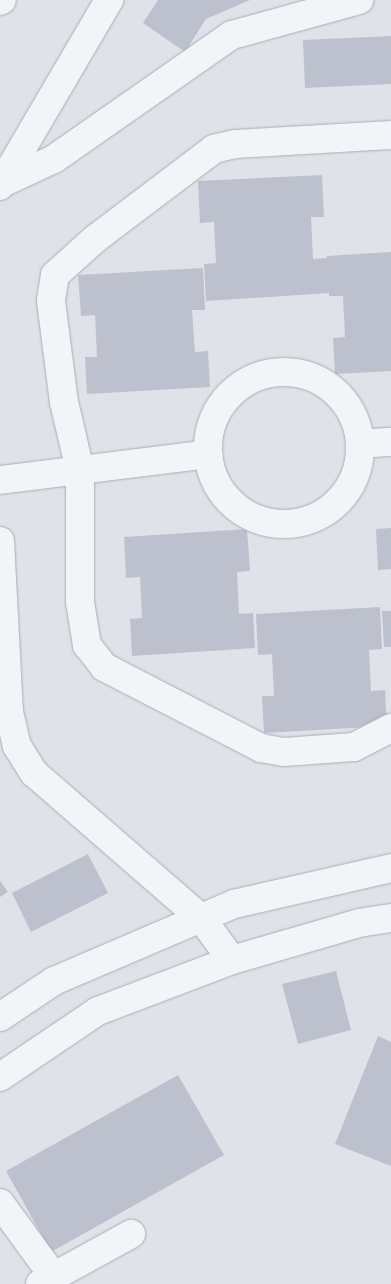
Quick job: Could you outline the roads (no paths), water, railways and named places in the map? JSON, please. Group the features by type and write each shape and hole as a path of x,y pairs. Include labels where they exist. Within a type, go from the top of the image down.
{"street":[{"path":"1,184 109,0"},
{"path":"1,184 54,160 232,35 359,0"},
{"path":"391,136 235,144 214,149 95,239 55,275 51,301 64,402 80,470 80,602 87,645 104,667 261,748 284,752 354,747 391,728"},
{"path":"280,371 306,374 330,386 348,405 359,430 360,444 361,456 352,485 336,506 312,520 286,525 262,522 238,510 219,490 209,466 208,439 215,413 232,392 254,377 280,371"},
{"path":"360,444 391,442"},
{"path":"0,480 208,454"},
{"path":"0,541 9,712 8,746 34,773 201,918 232,960"},
{"path":"0,1017 54,981 234,904 391,868"},
{"path":"0,1077 98,1012 232,960 359,923 391,918"},
{"path":"0,1203 47,1280 131,1234"}]}
